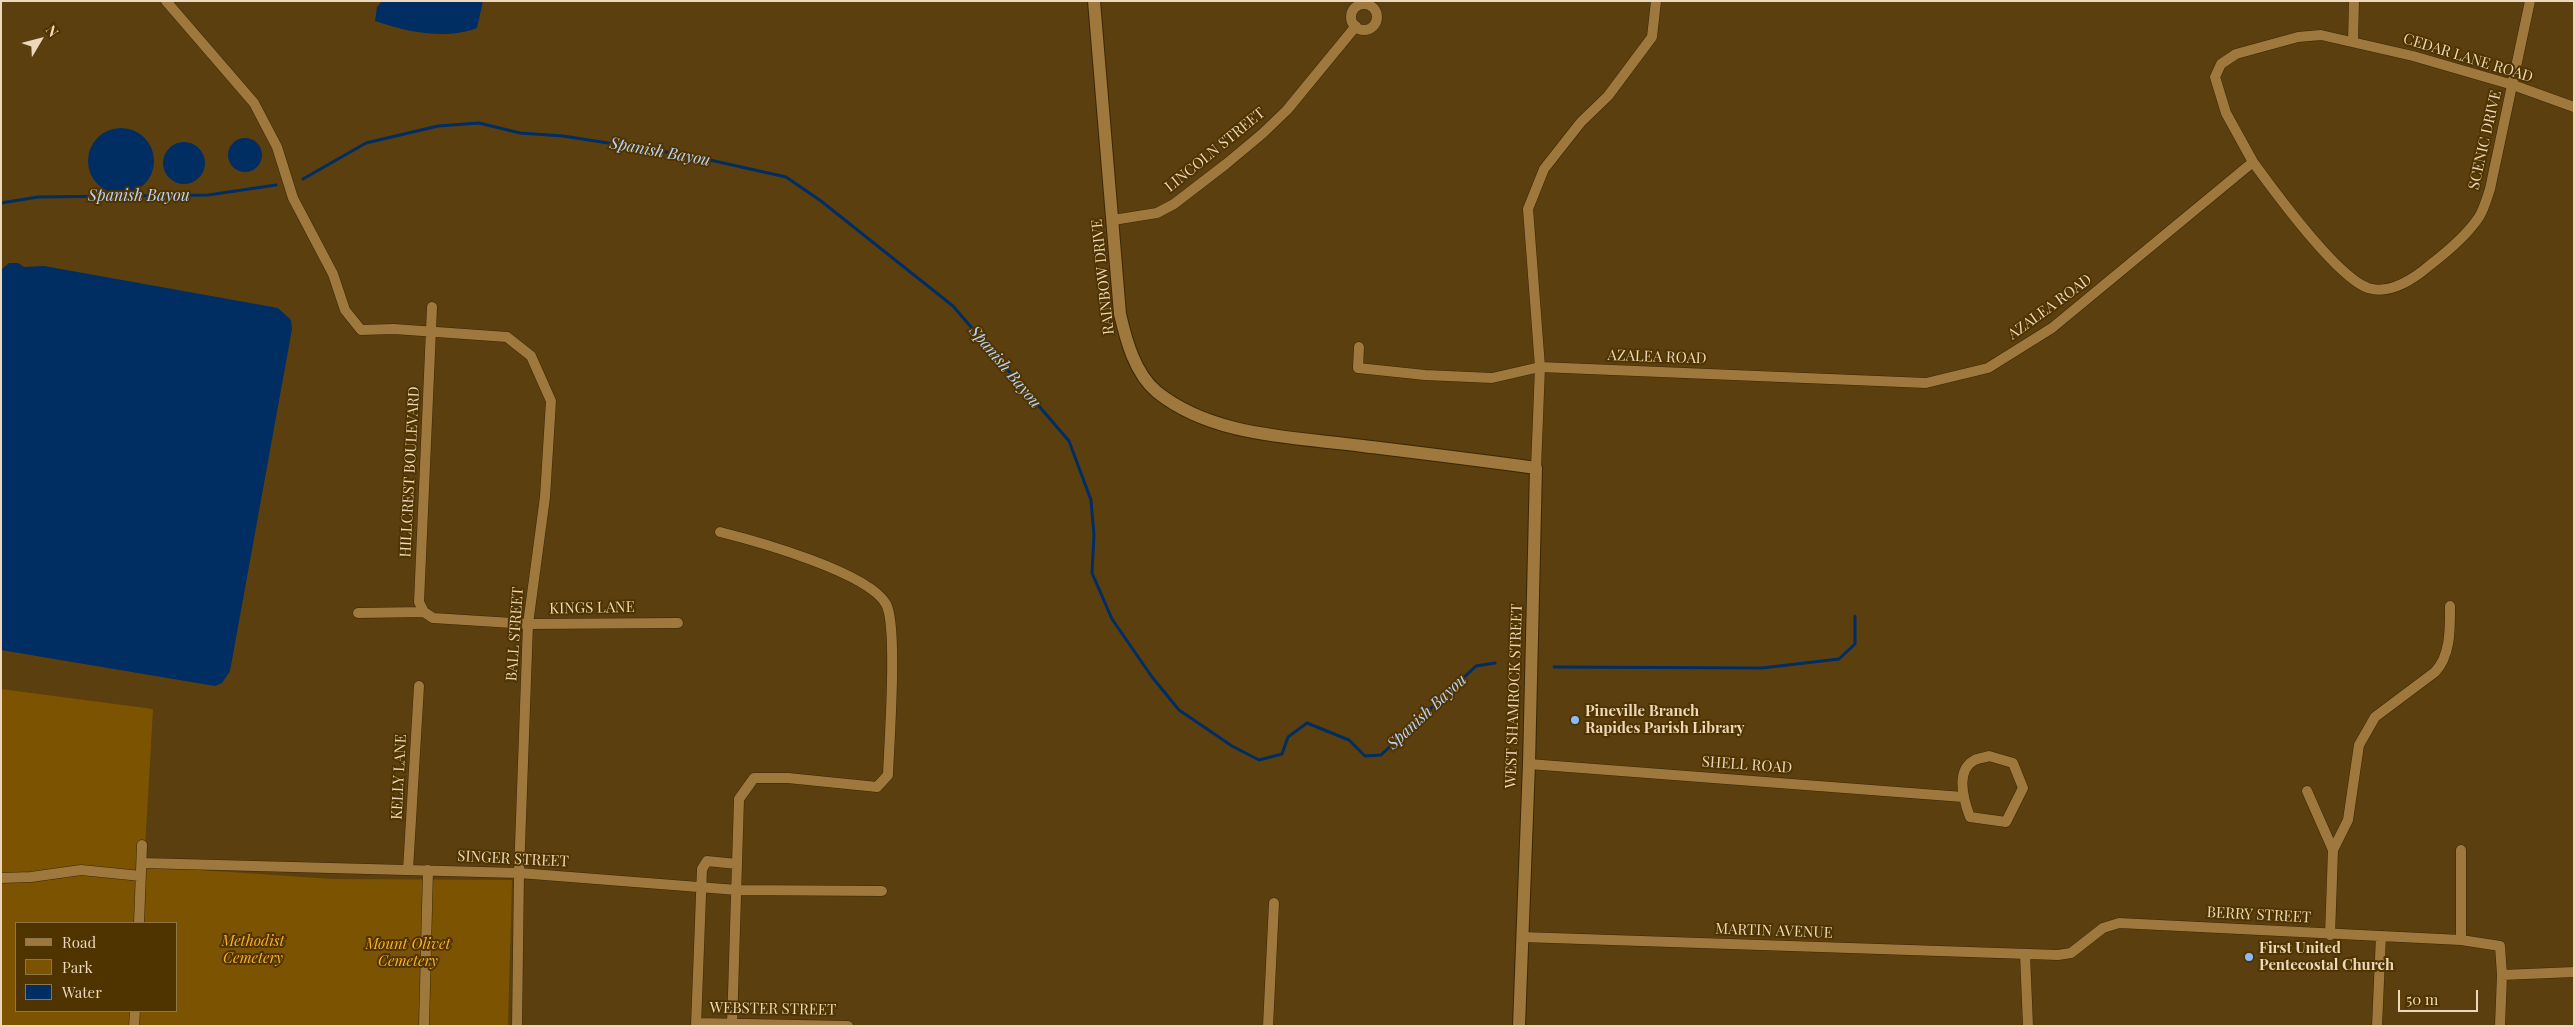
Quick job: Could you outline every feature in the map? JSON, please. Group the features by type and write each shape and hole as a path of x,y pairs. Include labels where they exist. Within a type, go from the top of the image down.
{"street":[{"path":"166,1 254,103 276,147 293,198 333,274 345,310 361,330 394,328 433,331"},
{"name":"RAINBOW DRIVE","path":"1094,1 1120,314 1127,342 1138,367 1156,391 1181,407 1208,420 1254,432 1536,468"},
{"name":"WEST SHAMROCK STREET","path":"1518,1026 1529,764 1540,367 1528,209 1544,169 1581,122 1608,96 1652,37 1656,1"},
{"path":"2253,162 2226,113 2215,77 2220,64 2236,54 2298,37 2321,35 2352,41 2354,1"},
{"name":"SCENIC DRIVE","path":"2253,162 2286,206 2347,275 2368,288 2384,289 2414,279 2456,242 2479,217 2490,189 2530,1"},
{"name":"LINCOLN STREET","path":"1113,220 1157,212 1174,204 1233,158 1287,110 1356,26"},
{"name":"CEDAR LANE ROAD","path":"2352,41 2413,56 2513,85 2574,107"},
{"name":"AZALEA ROAD","path":"1359,347 1358,368 1425,375 1492,378 1540,367 1926,382 1954,378 1988,368 2052,328 2253,162"},
{"name":"HILLCREST BOULEVARD","path":"424,612 419,602 433,331 432,307"},
{"name":"BALL STREET","path":"433,331 507,337 531,356 551,401 545,497 528,624 519,873 517,1026"},
{"path":"720,532 809,558 865,585 886,604 892,629 888,775 877,787 788,778 754,778 739,799 732,1025"},
{"path":"2330,934 2333,850 2348,820 2358,744 2374,717 2442,665 2449,638 2450,606"},
{"name":"KINGS LANE","path":"358,613 424,612 433,618 528,624 678,622"},
{"name":"KELLY LANE","path":"408,870 419,686"},
{"path":"1988,756 2013,763 2022,788 2006,822 1970,817 1963,797 1966,770 1972,761 1988,756"},
{"name":"SHELL ROAD","path":"1529,764 1963,797"},
{"path":"2307,791 2333,850"},
{"path":"139,922 142,845"},
{"path":"2461,850 2461,940"},
{"path":"696,1024 702,869 707,860 737,864"},
{"name":"SINGER STREET","path":"142,863 519,873 737,890 882,891"},
{"path":"1,878 31,877 81,870 141,876"},
{"path":"424,1026 428,870"},
{"path":"1268,1026 1274,903"},
{"name":"BERRY STREET","path":"2025,954 2058,955 2071,953 2103,928 2119,922 2461,940 2500,946 2502,975"},
{"path":"2377,1026 2381,936"},
{"name":"MARTIN AVENUE","path":"1522,937 2025,954"},
{"path":"2025,954 2028,1026"},
{"path":"2500,1026 2502,975 2574,972"},
{"path":"134,1026 135,1012"},
{"name":"WEBSTER STREET","path":"696,1024 848,1026"}],"green space":[{"name":"Methodist Cemetery","path":"1,689 153,709 144,866 332,879 512,880 508,1026 1,1026"}],"water":[{"path":"382,1 483,1 477,28 465,32 440,34 413,31 375,21 377,7"},
{"path":"121,128 134,131 144,138 151,148 154,161 151,174 144,184 134,191 121,194 108,191 98,184 91,174 88,161 91,148 98,138 108,131"},
{"path":"245,138 252,139 257,143 261,148 261,162 257,167 252,171 245,172 238,171 233,167 229,162 228,155 229,148 233,143 238,139"},
{"path":"188,142 196,145 202,151 205,163 202,175 196,181 180,184 172,181 166,175 163,159 166,151 172,145"},
{"path":"9,263 18,263 24,267 44,266 278,308 291,320 292,329 230,671 222,683 215,686 1,650 1,270"}],"waterway":[{"name":"Spanish Bayou","path":"303,179 366,143 438,126 479,123 520,133 563,136 692,156 786,177 821,201 953,306 1069,441 1091,500 1094,535 1092,573 1112,619 1152,677 1179,710 1232,746 1259,760 1282,754 1288,737 1307,723 1349,740 1365,756 1381,755 1476,666 1495,663"},
{"name":"Spanish Bayou","path":"1,203 38,197 208,195 276,185"},
{"name":"Spanish Bayou","path":"1554,667 1762,668 1839,659 1855,644 1855,616"}],"place":[{"name":"Pineville Branch Rapides Parish Library","path":"1575,720"},
{"name":"First United Pentecostal Church","path":"2249,957"}],"park label":[{"name":"Mount Olivet Cemetery","path":"408,952"}]}
